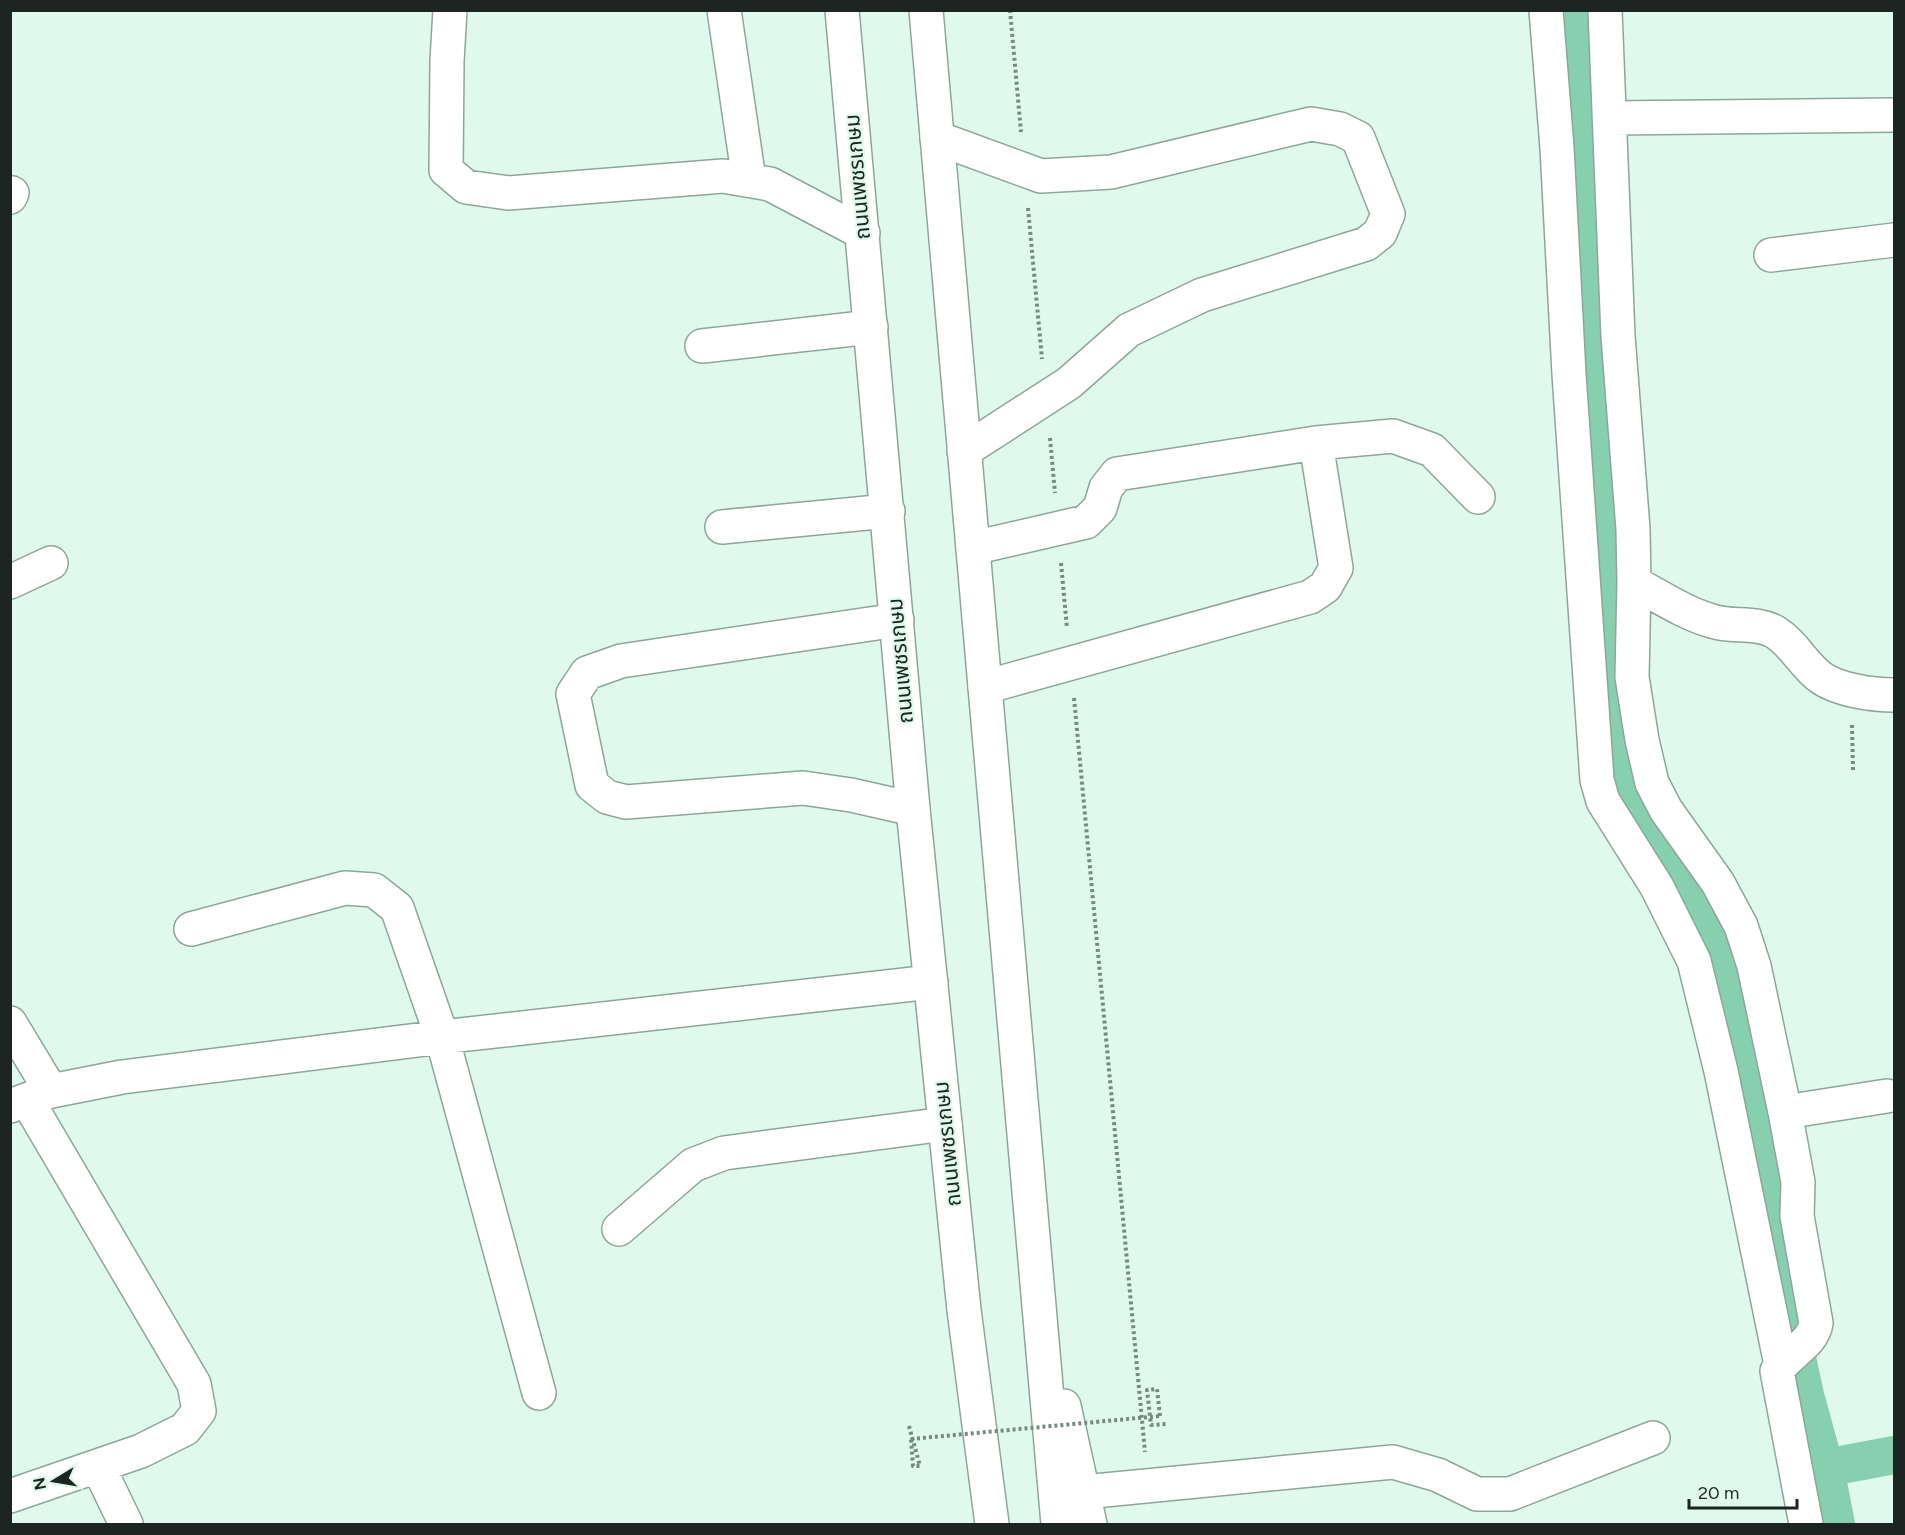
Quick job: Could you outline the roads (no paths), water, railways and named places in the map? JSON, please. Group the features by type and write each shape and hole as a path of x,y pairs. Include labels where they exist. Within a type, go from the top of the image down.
{"street":[{"path":"450,10 446,170 466,187 508,193 723,176 770,184 862,233"},
{"path":"724,10 749,180"},
{"name":"ถนนเพชรเกษม","path":"842,10 914,809 945,1124 964,1310 992,1524"},
{"path":"926,10 1058,1524"},
{"path":"1546,10 1598,780 1603,801 1657,888 1694,961 1721,1071 1782,1363"},
{"path":"1605,10 1618,336 1633,529 1632,677 1642,740 1652,783 1666,810 1718,883 1741,926 1764,1005 1798,1182 1797,1216 1816,1323 1813,1336 1782,1363 1777,1371 1806,1524"},
{"path":"1610,118 1894,115"},
{"path":"937,138 1041,176 1111,172 1311,124 1340,129 1358,138 1388,214 1380,233 1366,244 1202,295 1129,330 1069,383 964,451"},
{"path":"1771,255 1894,240"},
{"path":"702,346 871,327"},
{"path":"973,549 1086,522 1100,508 1106,488 1118,474 1317,443 1393,436 1432,450 1478,496"},
{"path":"985,687 1310,597 1325,587 1336,568 1317,443"},
{"path":"722,527 888,511"},
{"path":"10,582 51,563"},
{"path":"1634,583 1685,610 1714,622 1756,626 1774,631 1821,678 1852,691 1894,695"},
{"path":"897,620 621,661 587,673 573,694 592,785 607,797 626,802 803,788 851,795 914,809"},
{"path":"191,929 345,888 374,890 397,908 442,1037 539,1393"},
{"path":"29,1099 122,1077 442,1037 931,982"},
{"path":"10,1023 29,1099 194,1384 199,1411 185,1429 141,1451 10,1496"},
{"path":"1785,1112 1887,1096"},
{"path":"620,1229 693,1165 724,1153 945,1124"},
{"path":"1038,1302 1090,1524"},
{"name":"ถนนเพชรเกษม","path":"964,1310 969,1524"},
{"path":"1084,1492 1393,1462 1438,1475 1477,1494 1510,1494 1653,1438"},
{"path":"98,1466 126,1524"}],"waterway":[{"path":"1570,10 1607,691 1626,792 1726,972 1769,1227 1805,1395 1825,1468 1836,1524"},
{"path":"1825,1468 1894,1455"}]}
